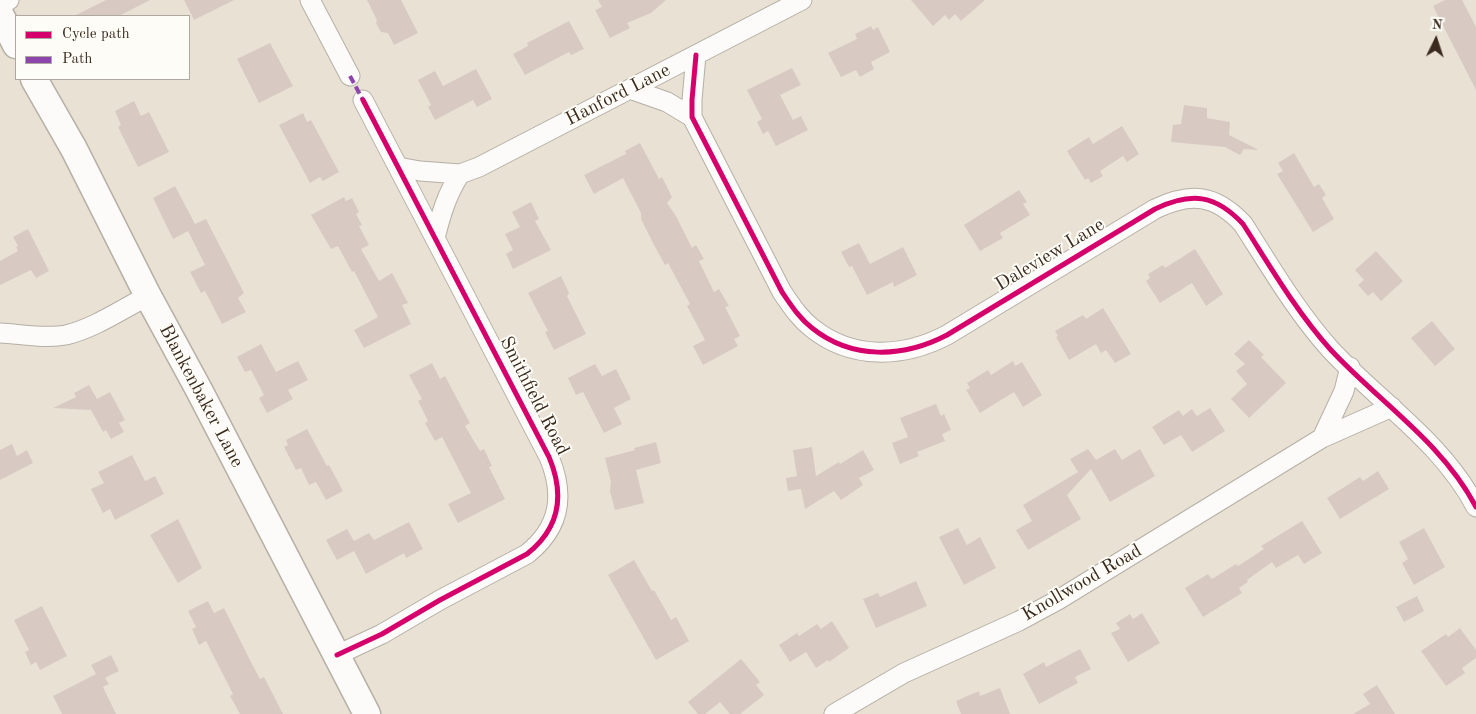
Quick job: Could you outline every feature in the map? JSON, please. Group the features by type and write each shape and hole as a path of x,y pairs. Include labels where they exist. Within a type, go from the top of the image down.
{"street":[{"path":"0,5 9,0"},
{"path":"310,0 350,76"},
{"name":"Hanford Lane","path":"398,167 420,171 460,174 478,167 802,0"},
{"path":"0,14 15,43"},
{"name":"Daleview Lane","path":"696,55 692,116 782,292 796,312 812,328 830,340 852,348 879,353 921,346 934,341 1155,209 1173,201 1196,198 1217,203 1232,212 1243,224 1307,320 1330,349 1432,446 1460,481 1476,507"},
{"name":"Blankenbaker Lane","path":"35,80 74,149 148,296 200,390 367,714"},
{"path":"630,89 667,102 692,116"},
{"name":"Smithfield Road","path":"337,655 382,634 440,600 527,554 546,535 558,508 555,471 549,458 363,100"},
{"path":"435,238 441,213 450,190 460,174"},
{"path":"0,332 34,336 67,334 94,324 148,296"},
{"path":"1322,438 1344,391 1350,367"},
{"name":"Knollwood Road","path":"834,714 904,672 1019,621 1058,600 1322,438 1392,407"}],"building":[{"path":"106,0 150,0 121,15 76,15"},
{"path":"184,0 234,0 194,20"},
{"path":"367,0 401,0 418,33 394,45 388,33 381,32"},
{"path":"598,0 666,0 651,13 627,23 630,28 610,38 595,10 602,7"},
{"path":"911,0 985,0 961,21 955,14 949,20 945,15 933,26"},
{"path":"1445,0 1462,0 1476,27 1476,90 1433,6"},
{"path":"569,21 584,49 571,55 569,52 525,75 513,54 528,46 527,43"},
{"path":"871,26 873,30 878,27 890,52 871,62 874,69 860,77 856,70 841,77 828,53 857,39 855,34"},
{"path":"270,43 293,86 259,103 237,59"},
{"path":"792,68 801,85 780,95 793,120 801,116 808,130 776,146 768,131 763,134 757,122 762,119 747,90"},
{"path":"476,69 492,99 477,107 473,100 435,120 428,107 431,105 418,80 435,71 443,86"},
{"path":"134,101 141,116 149,112 169,152 138,167 118,127 121,125 115,111"},
{"path":"1184,105 1207,108 1207,118 1230,122 1229,135 1257,150 1244,149 1240,155 1225,147 1171,142 1173,125 1181,124"},
{"path":"303,113 307,122 311,120 339,172 323,181 320,177 310,183 279,125"},
{"path":"1122,126 1139,154 1127,162 1123,156 1100,171 1103,176 1091,183 1088,178 1085,180 1067,151 1089,137 1093,144"},
{"path":"640,143 659,179 662,177 672,197 667,203 676,216 692,248 696,245 704,259 699,261 714,292 719,289 729,306 725,307 740,336 734,339 738,346 703,365 693,346 705,340 687,306 690,304 668,263 665,265 653,243 641,219 641,213 623,178 594,194 584,175 626,154 625,151"},
{"path":"1294,153 1314,187 1319,184 1326,195 1322,198 1334,219 1313,232 1277,174 1283,171 1278,163"},
{"path":"175,186 195,224 206,219 244,293 238,298 246,312 222,324 205,291 201,293 190,272 205,265 188,231 173,239 153,198"},
{"path":"1019,190 1027,202 1023,204 1030,215 1000,233 1003,238 980,251 964,225"},
{"path":"344,197 346,201 352,198 359,212 356,214 362,225 359,226 369,245 361,249 379,281 392,273 408,303 402,305 411,324 364,348 354,330 378,317 354,271 352,272 338,246 331,249 311,215"},
{"path":"531,202 539,219 535,221 551,250 513,269 506,254 513,250 505,234 520,227 512,212"},
{"path":"28,229 49,271 36,278 31,270 0,285 0,261 18,251 16,247 18,246 13,237"},
{"path":"859,243 870,264 903,247 917,275 894,287 893,282 867,295 852,266 849,267 841,252"},
{"path":"1195,249 1223,294 1206,306 1192,283 1160,303 1146,281 1150,278 1148,274 1163,265 1165,268"},
{"path":"1376,251 1403,281 1381,301 1373,292 1368,296 1358,285 1364,280 1355,270"},
{"path":"561,276 569,293 567,296 586,334 554,350 545,332 548,331 528,293"},
{"path":"1103,308 1131,354 1115,363 1106,350 1101,353 1096,344 1069,360 1056,337 1058,336 1055,331 1083,315 1086,319"},
{"path":"1432,321 1455,349 1435,366 1411,338"},
{"path":"1249,340 1264,355 1261,357 1286,383 1249,418 1231,399 1247,384 1236,371 1245,364 1234,354"},
{"path":"261,344 276,372 298,361 308,380 288,390 293,399 267,413 259,398 264,395 251,370 245,372 237,357"},
{"path":"1013,361 1015,366 1022,362 1042,395 1023,407 1014,392 980,413 966,390 970,388 967,383 988,370 991,375"},
{"path":"432,363 440,379 445,376 470,423 465,426 480,451 484,449 492,466 489,467 505,499 458,523 448,504 471,493 442,437 435,441 425,423 428,421 418,401 422,399 409,375"},
{"path":"595,364 602,376 616,369 631,399 614,408 622,424 604,433 583,392 576,395 568,378"},
{"path":"89,385 97,399 110,392 125,420 119,423 124,432 111,439 106,430 103,432 91,410 53,408 76,397 74,393"},
{"path":"936,404 941,416 944,414 951,430 942,434 945,441 917,452 919,456 900,464 892,443 908,437 900,418"},
{"path":"1210,408 1225,431 1192,452 1181,435 1164,445 1152,427 1179,410 1183,416 1192,409 1197,416"},
{"path":"307,429 343,491 326,500 316,482 309,485 301,468 296,470 284,447 288,445 286,440"},
{"path":"656,442 661,463 636,470 644,503 615,510 605,458"},
{"path":"12,444 17,456 27,450 33,463 0,480 0,450"},
{"path":"812,447 816,476 863,450 874,470 859,478 863,485 841,500 834,491 805,509 801,489 788,491 786,478 797,476 793,450"},
{"path":"1088,449 1096,460 1115,449 1122,460 1140,449 1155,476 1110,502 1091,469 1067,495 1081,519 1028,550 1016,530 1032,521 1023,505 1078,472 1070,459"},
{"path":"132,455 145,481 155,476 164,494 115,520 110,509 103,513 91,489 104,483 98,472"},
{"path":"1378,471 1389,489 1340,519 1327,498 1360,477 1363,481"},
{"path":"178,519 202,568 178,583 150,535"},
{"path":"1302,521 1322,553 1304,564 1298,555 1276,568 1272,562 1239,588 1242,593 1203,617 1185,588 1208,574 1212,579 1236,564 1238,566 1264,549 1261,546"},
{"path":"409,522 423,549 406,558 404,553 366,574 354,551 337,560 326,540 347,529 354,541 369,533 374,540"},
{"path":"958,528 967,545 980,537 996,568 964,585 939,537"},
{"path":"1424,528 1445,567 1414,585 1402,563 1408,559 1399,542"},
{"path":"634,560 671,620 676,617 689,641 656,660 608,575"},
{"path":"916,581 927,606 876,628 863,599 878,593 880,597"},
{"path":"1417,596 1424,611 1404,622 1396,607"},
{"path":"208,601 214,613 224,608 260,679 264,677 283,714 240,714 230,696 233,694 206,641 199,645 192,629 196,627 188,611"},
{"path":"42,606 67,656 40,670 36,662 31,665 25,652 29,650 14,620"},
{"path":"1142,613 1160,643 1128,662 1111,633 1120,629 1116,623 1130,614 1133,619"},
{"path":"832,621 849,648 829,662 828,660 816,668 806,652 790,662 779,645 797,633 799,636 817,624 821,629"},
{"path":"1460,628 1476,650 1476,658 1462,668 1465,673 1446,686 1421,651 1446,634 1448,637"},
{"path":"1080,649 1091,669 1075,677 1078,683 1039,704 1023,674 1044,662 1046,667"},
{"path":"111,655 119,671 105,678 109,684 103,687 116,714 62,714 53,696 96,674 91,665"},
{"path":"741,659 760,682 756,685 764,695 740,714 730,714 720,702 705,714 698,714 688,702"},
{"path":"1377,685 1395,714 1353,714 1370,704 1363,694"},
{"path":"1000,688 1010,714 961,714 956,701 979,691 980,696"}],"marked path":[{"path":"350,76 363,100"}],"cycle path":[{"path":"696,55 692,117 782,292 803,320 827,338 844,346 878,352 913,348 930,343 947,335 1155,209 1180,200 1202,199 1222,207 1243,224 1284,288 1330,349 1428,442 1446,462 1476,507"},
{"path":"337,655 382,634 440,600 527,554 547,533 553,522 558,498 554,471 549,457 363,100"}]}
